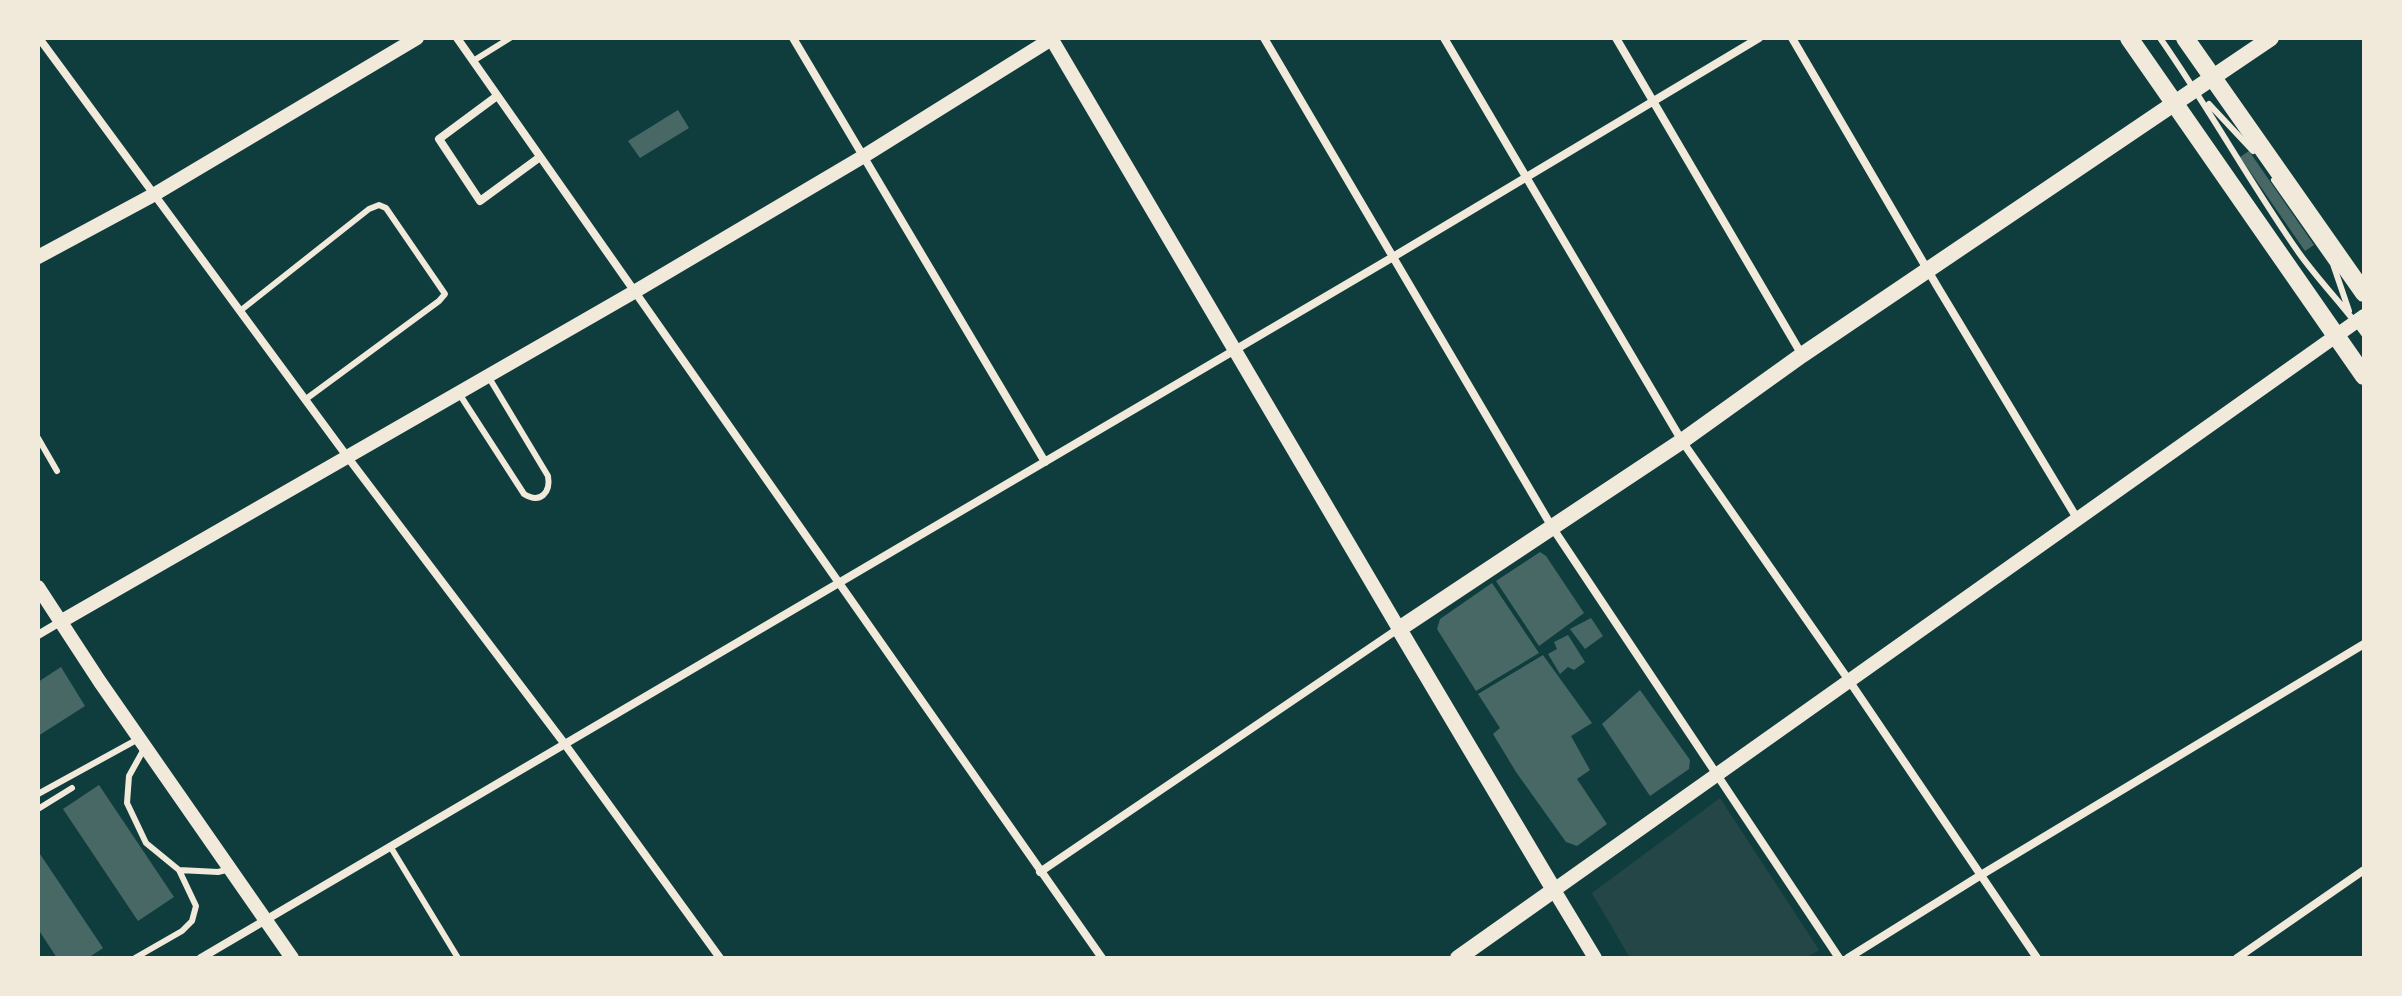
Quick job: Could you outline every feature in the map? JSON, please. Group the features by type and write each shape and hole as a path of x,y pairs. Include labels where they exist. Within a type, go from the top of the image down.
{"main road":[{"path":"2129,38 2364,376"},
{"path":"2185,38 2364,293"},
{"path":"1458,958 1554,890 1399,629 1682,441 1802,355 2175,104 2198,93 2271,38"}],"street":[{"path":"39,38 346,455 564,743 720,958"},
{"path":"38,257 155,194 417,38"},
{"path":"457,38 1102,958"},
{"path":"793,38 1045,462"},
{"path":"38,635 634,292 864,156 1052,38 1399,629 1040,872"},
{"path":"1264,38 1552,527 1839,958"},
{"path":"1444,38 1682,441 2037,958"},
{"path":"1616,38 1802,355"},
{"path":"201,958 1393,257 1759,38"},
{"path":"1792,38 2079,521"},
{"path":"497,96 439,139 480,201 540,157"},
{"path":"1595,958 1554,890 2358,322"},
{"path":"38,587 292,958"},
{"path":"1848,958 2364,644"},
{"path":"2237,958 2364,870"}],"lane":[{"path":"473,61 510,38"},
{"path":"2160,38 2301,256 2358,322"},
{"path":"2198,93 2259,158"},
{"path":"2267,170 2333,264 2358,322"},
{"path":"240,311 369,209 379,205 386,208 445,294 306,399"},
{"path":"458,392 524,494 537,498 547,492 550,486 548,476 488,375"},
{"path":"38,438 57,471"},
{"path":"38,794 143,742"},
{"path":"135,958 182,931 192,921 196,906 179,870 146,843 127,803 129,776 143,742"},
{"path":"38,809 72,788"},
{"path":"390,846 458,958"},
{"path":"179,870 218,872 231,869"}],"shaded area":[{"path":"1720,798 1819,950 1806,958 1630,958 1592,893"}],"building":[{"path":"678,110 689,128 640,158 628,141"},
{"path":"2249,151 2314,245 2305,251 2240,157"},
{"path":"1540,552 1546,556 1584,613 1539,646 1496,581"},
{"path":"1492,583 1539,653 1476,691 1437,629 1440,619"},
{"path":"1591,618 1603,636 1585,649 1570,629"},
{"path":"1568,635 1585,662 1574,670 1568,667 1560,674 1548,654 1557,649 1554,642"},
{"path":"1543,655 1592,723 1571,736 1590,770 1577,779 1607,824 1577,846 1566,842 1516,772 1493,734 1500,728 1478,694"},
{"path":"61,667 85,706 38,736 38,682"},
{"path":"1640,690 1690,760 1689,769 1650,796 1602,724"},
{"path":"99,785 174,897 138,921 63,809"},
{"path":"38,851 103,948 88,958 57,958 38,929"}]}
